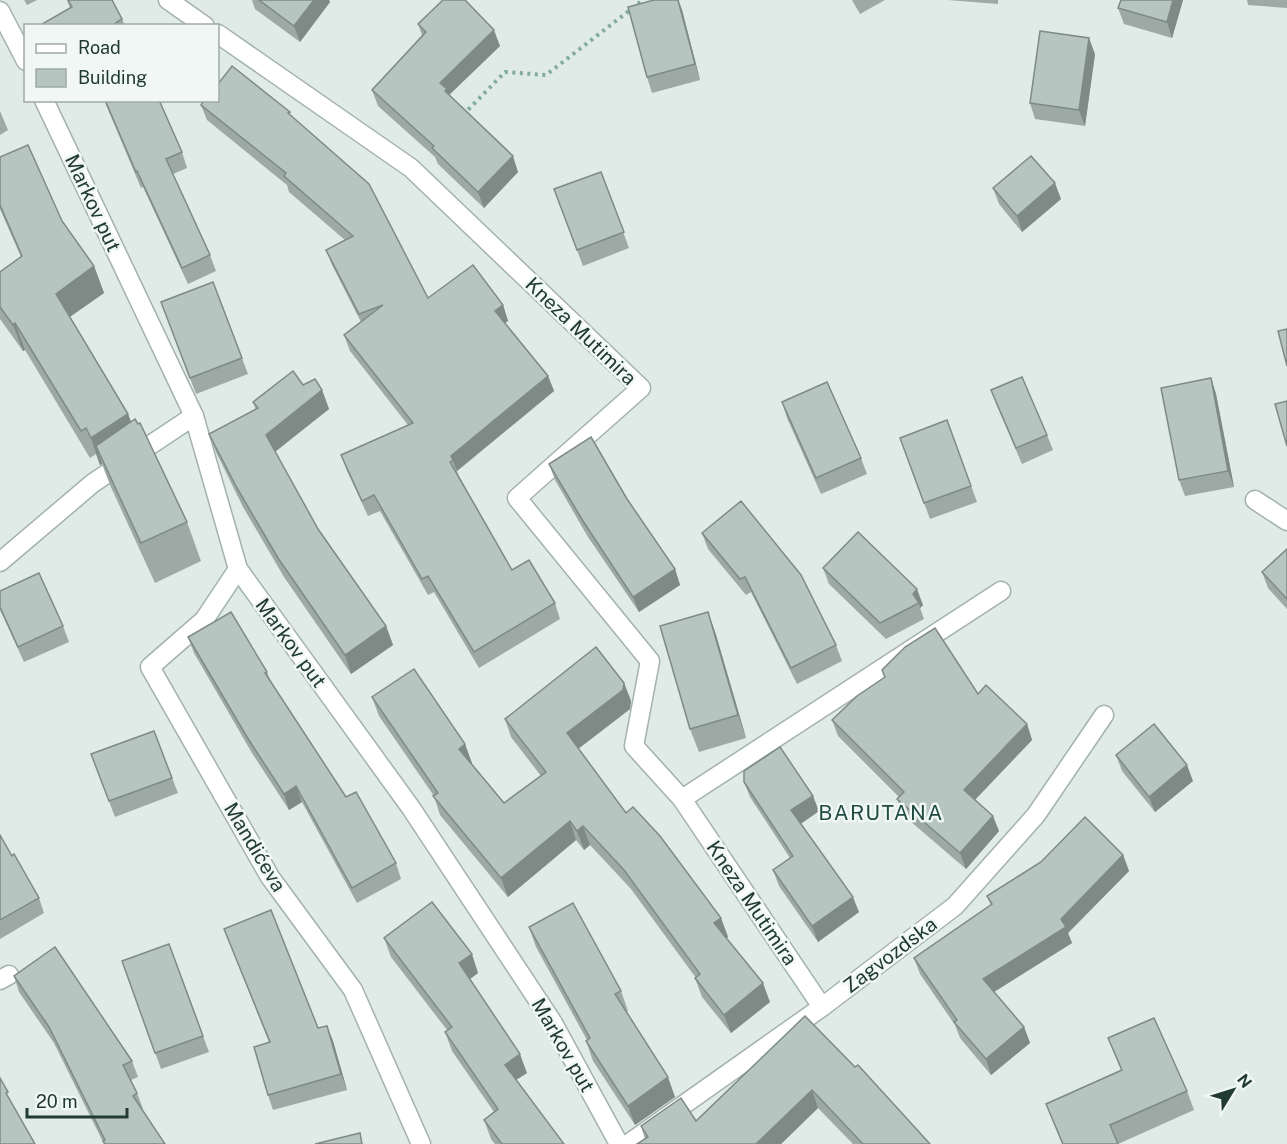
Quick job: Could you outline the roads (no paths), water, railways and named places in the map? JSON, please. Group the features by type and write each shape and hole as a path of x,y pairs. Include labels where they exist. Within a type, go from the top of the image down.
{"street":[{"path":"168,0 202,24"},
{"path":"0,11 5,32 24,58"},
{"name":"Kneza Mutimira","path":"219,35 411,168 641,388 517,498 650,661 634,746 682,799 822,1007"},
{"name":"Markov put","path":"45,102 194,416 238,569 411,808 553,1023 619,1144"},
{"path":"0,562 93,483 194,416"},
{"path":"1255,500 1287,521"},
{"name":"Mandićeva","path":"238,569 204,620 150,667 270,877 353,990 421,1144"},
{"path":"682,799 1001,591"},
{"name":"Zagvozdska","path":"628,1144 822,1007 955,906 1036,815 1104,715"}],"district":[{"name":"BARUTANA","path":"881,813"}]}
